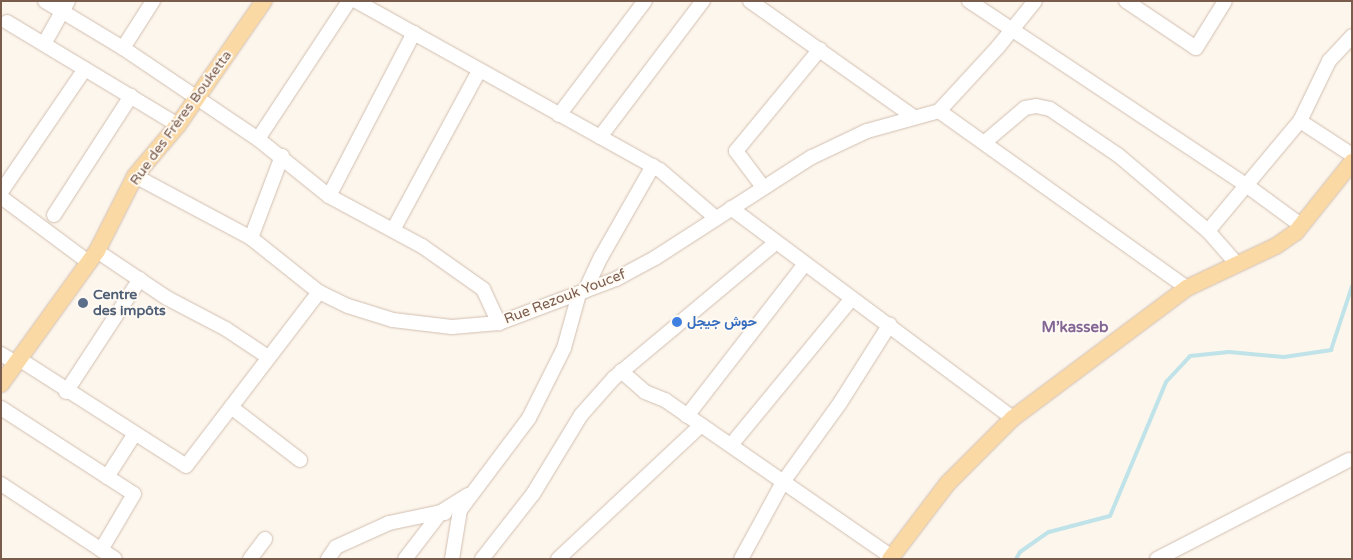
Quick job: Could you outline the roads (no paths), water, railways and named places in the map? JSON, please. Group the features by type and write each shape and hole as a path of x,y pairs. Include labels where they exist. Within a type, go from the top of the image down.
{"main road":[{"name":"Rue des Frères Bouketta","path":"1,384 92,256 135,176 178,124 264,1"},
{"path":"891,558 948,483 1013,418 1187,288 1276,246 1302,226 1352,162"}],"street":[{"path":"46,1 66,7 258,139 282,156 329,196 422,246 483,289 499,323"},
{"path":"123,48 153,1"},
{"path":"258,139 349,1"},
{"path":"356,1 559,116 653,166 716,218"},
{"path":"559,116 645,1"},
{"path":"600,137 703,1"},
{"path":"750,1 914,117"},
{"path":"969,1 1246,185 1302,226"},
{"path":"1035,1 1013,30 939,111 1187,288"},
{"path":"1132,3 1196,48 1225,1"},
{"path":"44,44 66,7"},
{"path":"7,22 178,124"},
{"path":"329,196 414,33"},
{"path":"1208,230 1300,121 1329,61 1352,36"},
{"path":"763,187 736,151 820,49"},
{"path":"1,192 85,69"},
{"path":"393,230 479,70"},
{"path":"54,215 132,96"},
{"path":"985,142 1025,108 1036,106 1050,109 1098,138 1208,230 1237,264"},
{"name":"Rue Rezouk Youcef","path":"135,176 251,238 319,292 393,320 461,328 499,323 582,293 655,258 812,157 867,131 939,111"},
{"path":"1300,121 1352,154"},
{"path":"251,238 282,156"},
{"path":"452,559 457,516 529,418 564,348 582,293 653,166"},
{"path":"1,197 92,256 140,279 268,357"},
{"path":"731,208 774,244 890,324 1013,418"},
{"path":"482,559 534,494 581,414 621,371 774,244"},
{"path":"687,416 804,265"},
{"path":"66,392 140,279"},
{"path":"1,354 18,361 179,464 189,465 268,357 319,292"},
{"path":"732,445 852,298"},
{"path":"741,559 782,482 840,403 890,324"},
{"path":"621,371 645,392 665,400 732,445 891,558"},
{"path":"231,407 300,460"},
{"path":"1,408 134,494 101,550"},
{"path":"558,559 700,425"},
{"path":"107,477 134,435"},
{"path":"1157,559 1351,461"},
{"path":"1,484 115,559"},
{"path":"328,559 336,547 389,523 441,512 473,492"},
{"path":"441,512 457,516"},
{"path":"405,559 441,512"},
{"path":"250,559 265,539"}],"waterway":[{"path":"1016,559 1020,552 1049,532 1110,516 1166,382 1190,356 1229,352 1284,357 1331,350 1352,286"}],"place":[{"name":"Centre des impôts","path":"83,303"},
{"name":"حوش جيجل","path":"677,322"}],"district":[{"name":"M’kasseb","path":"1075,328"}]}
